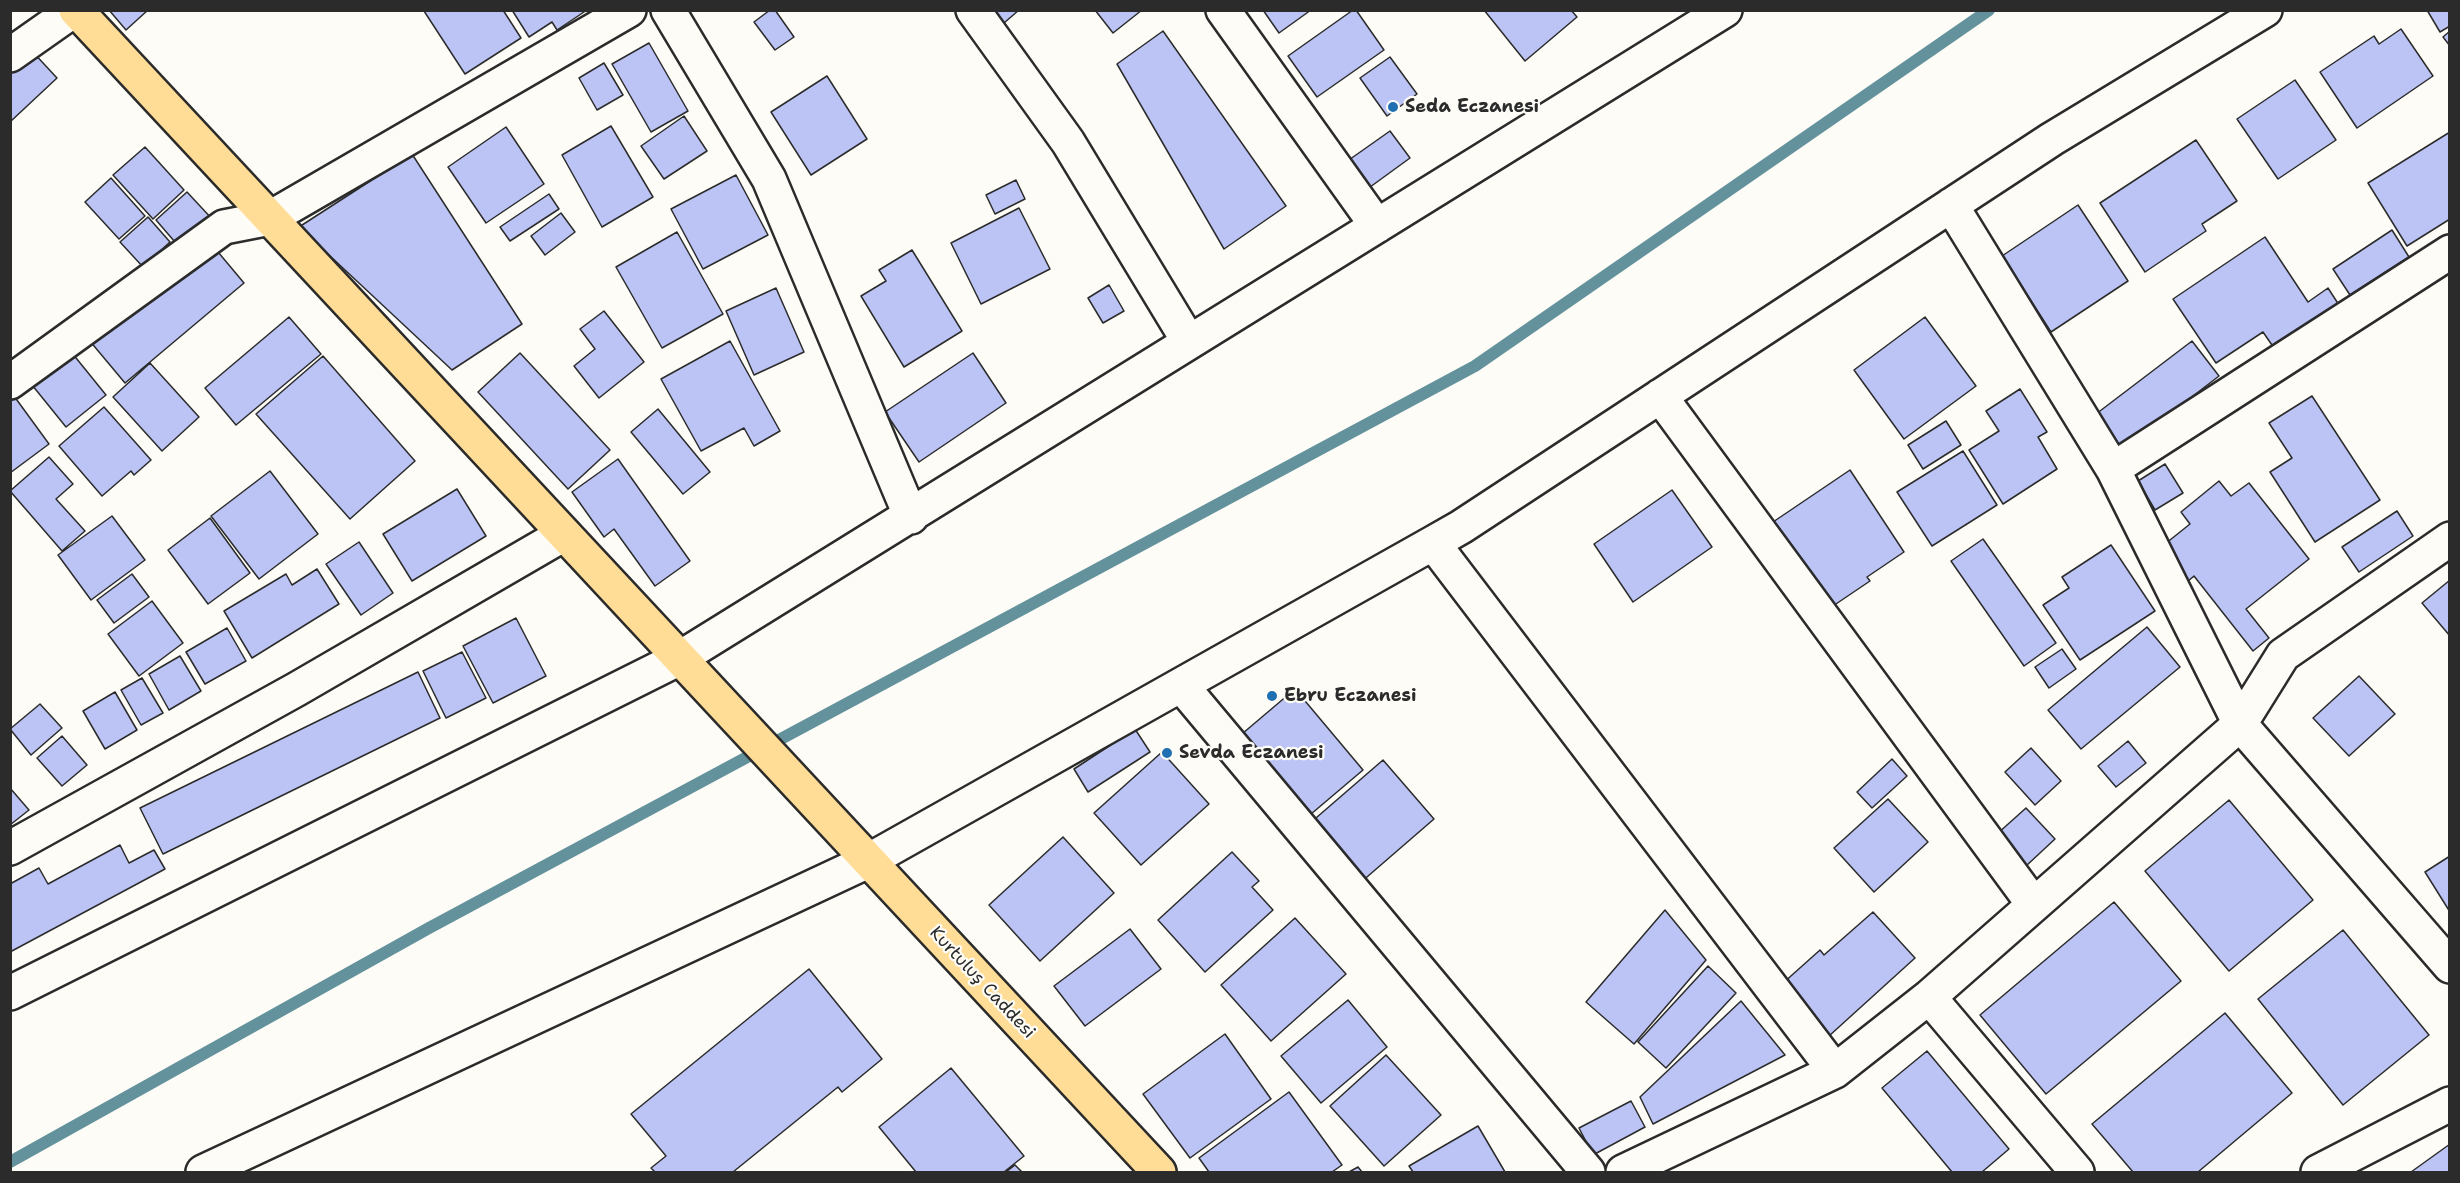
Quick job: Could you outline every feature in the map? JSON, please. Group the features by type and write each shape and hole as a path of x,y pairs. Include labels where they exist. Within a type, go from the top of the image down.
{"main road":[{"name":"Kurtuluş Caddesi","path":"75,10 1159,1173"}],"street":[{"path":"10,55 75,10"},
{"path":"10,382 224,227 270,218 628,10"},
{"path":"668,10 769,179 911,517"},
{"path":"973,10 1068,142 1189,342"},
{"path":"1223,10 1377,226"},
{"path":"10,993 680,658 911,517 1725,10"},
{"path":"203,1173 868,861 1433,543 1461,527 2052,139 2265,10"},
{"path":"1951,205 2113,469 2240,724 2450,966"},
{"path":"2113,469 2450,252"},
{"path":"1660,396 2034,905"},
{"path":"10,848 297,689 564,534"},
{"path":"1623,1173 1835,1071 1929,997 2240,724 2283,655 2450,539"},
{"path":"1433,543 1835,1071"},
{"path":"1181,685 1588,1173"},
{"path":"1929,997 2077,1173"},
{"path":"2318,1173 2450,1104"}],"building":[{"path":"109,10 148,10 126,30"},
{"path":"503,10 521,38 465,74 424,11"},
{"path":"512,10 587,10 557,30 552,22 529,37"},
{"path":"770,10 775,10 794,37 775,50 754,22"},
{"path":"994,10 1019,10 1004,23"},
{"path":"1095,10 1142,10 1113,33"},
{"path":"1263,10 1311,10 1279,33"},
{"path":"1356,10 1384,50 1317,97 1288,56"},
{"path":"1484,10 1571,10 1577,17 1525,61"},
{"path":"2427,10 2450,10 2450,26 2440,32"},
{"path":"2401,29 2433,76 2357,128 2320,72 2374,36 2379,44"},
{"path":"1163,31 1286,206 1224,249 1117,64"},
{"path":"2450,31 2450,46 2443,37"},
{"path":"649,43 688,111 651,132 612,64"},
{"path":"31,50 57,78 10,122 10,69"},
{"path":"1390,57 1417,94 1387,116 1360,78"},
{"path":"604,63 623,95 597,110 579,78"},
{"path":"827,76 867,139 811,175 771,112"},
{"path":"2295,80 2336,140 2278,179 2237,119"},
{"path":"684,116 707,151 664,179 641,146"},
{"path":"611,126 653,197 602,227 562,155"},
{"path":"506,127 544,184 486,223 448,167"},
{"path":"1390,131 1410,158 1366,190 1346,162"},
{"path":"2450,132 2450,219 2407,246 2368,183"},
{"path":"2196,140 2237,201 2202,224 2206,231 2145,272 2100,203"},
{"path":"145,147 184,190 153,219 113,175"},
{"path":"412,154 522,324 452,370 299,227"},
{"path":"736,175 768,235 703,269 671,209"},
{"path":"111,178 145,216 119,239 85,202"},
{"path":"1016,180 1025,199 995,214 986,195"},
{"path":"187,192 213,220 181,249 156,220"},
{"path":"549,194 559,209 510,241 500,227"},
{"path":"2078,205 2128,281 2051,332 2002,256"},
{"path":"1019,208 1050,269 981,304 951,243"},
{"path":"561,213 575,232 545,255 531,236"},
{"path":"148,217 170,242 143,267 120,242"},
{"path":"2392,230 2409,257 2350,295 2333,269"},
{"path":"677,232 723,314 662,348 616,267"},
{"path":"2265,237 2308,302 2328,288 2339,305 2274,348 2263,332 2216,363 2173,299"},
{"path":"208,240 244,283 125,383 89,340"},
{"path":"912,250 962,331 904,367 861,296 886,281 879,270"},
{"path":"1109,285 1124,311 1103,323 1088,298"},
{"path":"776,288 804,352 754,375 726,311"},
{"path":"604,311 644,362 599,398 574,366 595,349 580,329"},
{"path":"289,317 321,354 236,425 205,388"},
{"path":"1925,317 1976,386 1904,439 1854,370"},
{"path":"730,341 780,431 754,446 744,428 701,451 661,379"},
{"path":"2192,341 2219,376 2123,450 2096,414"},
{"path":"68,348 106,395 66,427 28,380"},
{"path":"520,353 610,450 568,489 478,392"},
{"path":"973,353 1006,403 919,462 885,412"},
{"path":"323,356 415,461 350,519 256,414"},
{"path":"150,363 199,417 162,451 113,397"},
{"path":"2020,389 2047,432 2038,437 2057,469 2003,504 1969,450 1999,431 1986,411"},
{"path":"14,396 49,444 10,473 10,399"},
{"path":"2312,396 2380,500 2315,542 2270,472 2292,458 2269,423"},
{"path":"104,407 151,460 134,475 131,471 102,496 59,446"},
{"path":"658,409 710,472 683,494 631,432"},
{"path":"1946,421 1961,445 1923,469 1908,445"},
{"path":"1963,451 1997,505 1932,546 1897,492"},
{"path":"49,457 73,484 56,499 85,531 62,551 10,491"},
{"path":"618,459 690,561 655,586 614,529 604,537 572,492"},
{"path":"2165,464 2183,493 2155,510 2138,481"},
{"path":"1850,470 1904,552 1867,577 1870,581 1830,608 1773,522"},
{"path":"270,471 318,534 259,579 211,516"},
{"path":"2219,481 2231,496 2249,483 2309,559 2246,609 2269,638 2253,651 2194,576 2187,582 2160,548 2190,524 2181,512"},
{"path":"457,489 486,536 412,581 383,534"},
{"path":"1672,490 1712,547 1633,602 1594,544"},
{"path":"2397,511 2413,536 2359,572 2342,547"},
{"path":"112,516 145,560 91,600 58,555"},
{"path":"210,518 250,573 208,604 168,550"},
{"path":"1983,539 2056,643 2024,666 1951,561"},
{"path":"359,542 393,593 361,615 326,564"},
{"path":"2111,545 2155,611 2080,660 2043,605 2069,588 2062,577"},
{"path":"317,569 339,604 252,658 224,611 286,574 292,585"},
{"path":"132,574 149,597 114,623 97,600"},
{"path":"2450,580 2450,636 2422,603"},
{"path":"152,601 183,643 139,676 108,634"},
{"path":"516,618 546,676 493,703 463,646"},
{"path":"2147,627 2180,667 2081,749 2048,710"},
{"path":"227,628 246,661 205,684 186,652"},
{"path":"2062,649 2076,669 2049,688 2035,667"},
{"path":"462,652 486,698 446,718 423,671"},
{"path":"180,656 201,691 169,710 149,674"},
{"path":"418,672 440,718 163,854 140,808"},
{"path":"2359,676 2395,714 2349,756 2313,718"},
{"path":"142,678 163,713 141,725 121,690"},
{"path":"1295,689 1363,770 1304,820 1236,739"},
{"path":"115,692 137,730 105,749 83,711"},
{"path":"40,704 62,728 31,755 10,729"},
{"path":"1135,729 1150,752 1088,792 1074,769"},
{"path":"62,736 87,765 62,786 37,758"},
{"path":"2128,741 2146,763 2116,787 2098,766"},
{"path":"2031,748 2061,781 2035,805 2005,772"},
{"path":"1162,752 1209,804 1141,865 1094,813"},
{"path":"1892,759 1907,776 1872,808 1857,792"},
{"path":"1383,760 1434,819 1360,883 1309,824"},
{"path":"10,788 29,810 10,825"},
{"path":"1888,799 1928,842 1874,892 1834,848"},
{"path":"2229,800 2313,900 2229,971 2145,871"},
{"path":"2026,808 2055,839 2026,866 1997,834"},
{"path":"1063,837 1114,893 1040,961 989,905"},
{"path":"120,845 129,863 154,850 165,869 10,952 10,884 39,868 48,884"},
{"path":"1232,852 1259,881 1252,887 1273,910 1205,972 1158,920"},
{"path":"2450,856 2450,912 2425,872"},
{"path":"2114,902 2181,981 2046,1094 1980,1015"},
{"path":"1665,910 1706,960 1634,1044 1586,1002"},
{"path":"1873,912 1915,958 1829,1036 1782,984 1820,950 1824,955"},
{"path":"1295,918 1346,974 1271,1041 1221,985"},
{"path":"1130,929 1161,969 1085,1026 1054,986"},
{"path":"2343,930 2429,1035 2343,1105 2258,999"},
{"path":"1708,966 1736,993 1666,1068 1638,1042"},
{"path":"809,969 882,1059 842,1092 838,1087 733,1172 655,1172 651,1168 666,1156 631,1114"},
{"path":"1348,1000 1387,1047 1321,1103 1281,1056"},
{"path":"1741,1001 1785,1055 1653,1124 1640,1097"},
{"path":"2225,1013 2292,1093 2198,1172 2133,1172 2092,1124"},
{"path":"1225,1034 1271,1099 1190,1158 1143,1094"},
{"path":"1927,1051 2009,1149 1982,1172 1952,1172 1882,1088"},
{"path":"1386,1055 1441,1115 1384,1166 1330,1106"},
{"path":"951,1068 1024,1156 1004,1172 916,1172 879,1127"},
{"path":"1289,1092 1342,1165 1332,1172 1209,1172 1199,1158"},
{"path":"1631,1101 1645,1127 1593,1155 1579,1128"},
{"path":"1478,1126 1505,1172 1413,1172 1409,1166"},
{"path":"2450,1144 2450,1172 2411,1172"},
{"path":"1015,1165 1022,1172 1006,1172"},
{"path":"1358,1167 1362,1172 1349,1172"}],"waterway":[{"path":"10,1162 429,928 1475,366 1989,10"}],"place":[{"name":"Seda Eczanesi","path":"1393,107"},
{"name":"Ebru Eczanesi","path":"1272,696"},
{"name":"Sevda Eczanesi","path":"1167,753"}]}
